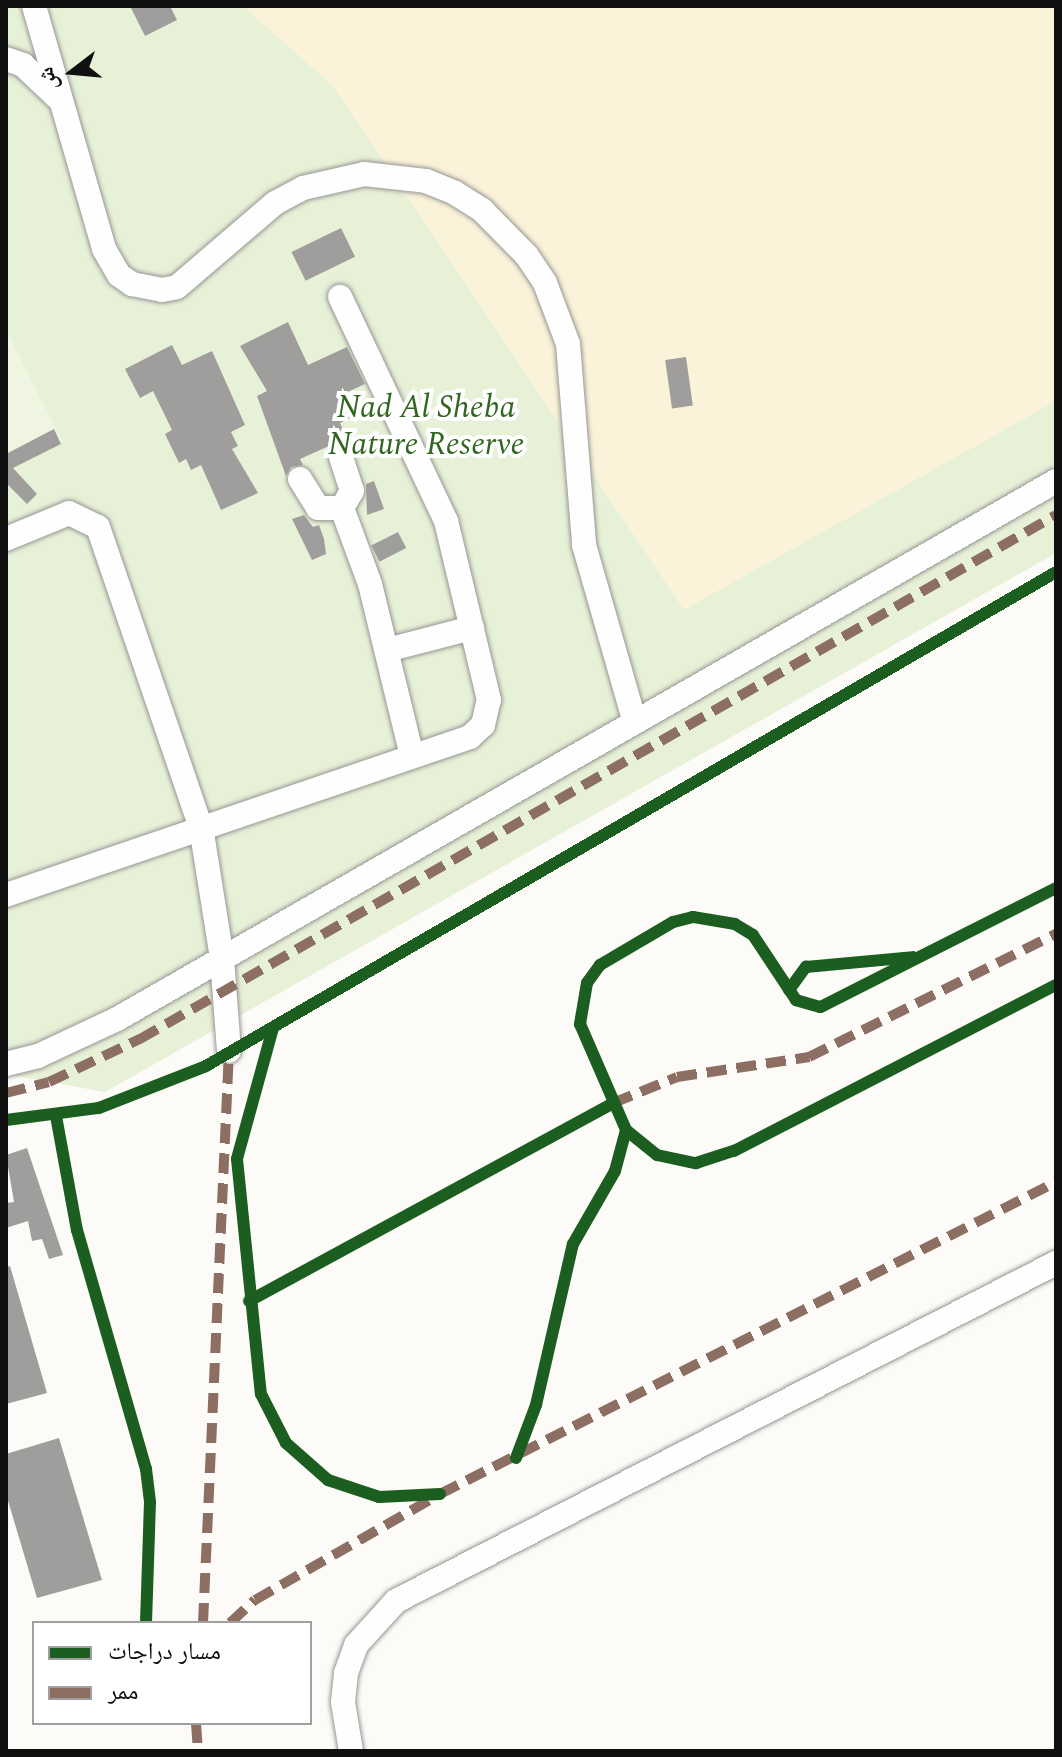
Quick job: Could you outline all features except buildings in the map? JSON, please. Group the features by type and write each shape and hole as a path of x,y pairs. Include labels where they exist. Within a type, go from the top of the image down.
{"lane":[{"path":"34,6 104,249 119,275 146,289 162,290 190,280 275,203 333,179 364,174 426,181 455,193 506,231 545,283 568,344 584,545 627,678 634,719"},
{"path":"6,59 38,77 63,104"},
{"path":"6,895 470,737 487,718 489,700 436,495 340,297"},
{"path":"341,458 352,491 342,508"},
{"path":"300,479 318,508 342,508"},
{"path":"6,1064 78,1040 658,705 1056,481"},
{"path":"342,508 370,584 412,756"},
{"path":"6,539 69,513 80,514 98,527 201,827 222,958 229,1051"},
{"path":"387,650 472,628"},
{"path":"627,678 658,705"},
{"path":"351,1751 343,1702 346,1673 356,1645 396,1601 1056,1263"}],"green space":[{"name":"Nad Al Sheba Nature Reserve","path":"6,6 1056,6 1056,553 105,1092 6,1074"},
{"path":"6,330 62,441 6,469"}],"sand":[{"path":"243,6 1056,6 1056,401 684,610 332,85"}],"marked path":[{"path":"6,1093 49,1082 140,1039 1056,515"},
{"path":"613,1103 677,1077 809,1057 1056,934"},
{"path":"203,1621 229,1051"},
{"path":"232,1621 255,1600 440,1494 1056,1182"},
{"path":"196,1725 198,1751"}],"cycle path":[{"path":"6,1120 99,1108 206,1066 1056,572"},
{"path":"1056,888 820,1007 796,1000 753,935 735,924 693,917 673,922 600,965 587,983 580,1024 626,1130 657,1155 696,1163 734,1151 1056,985"},
{"path":"789,990 806,967 913,957"},
{"path":"273,1028 237,1159 261,1394 286,1443 328,1480 379,1497 440,1494"},
{"path":"249,1301 613,1103"},
{"path":"56,1116 77,1230 146,1469 150,1502 146,1621"},
{"path":"516,1458 536,1405 573,1244 615,1171 626,1130"}]}
